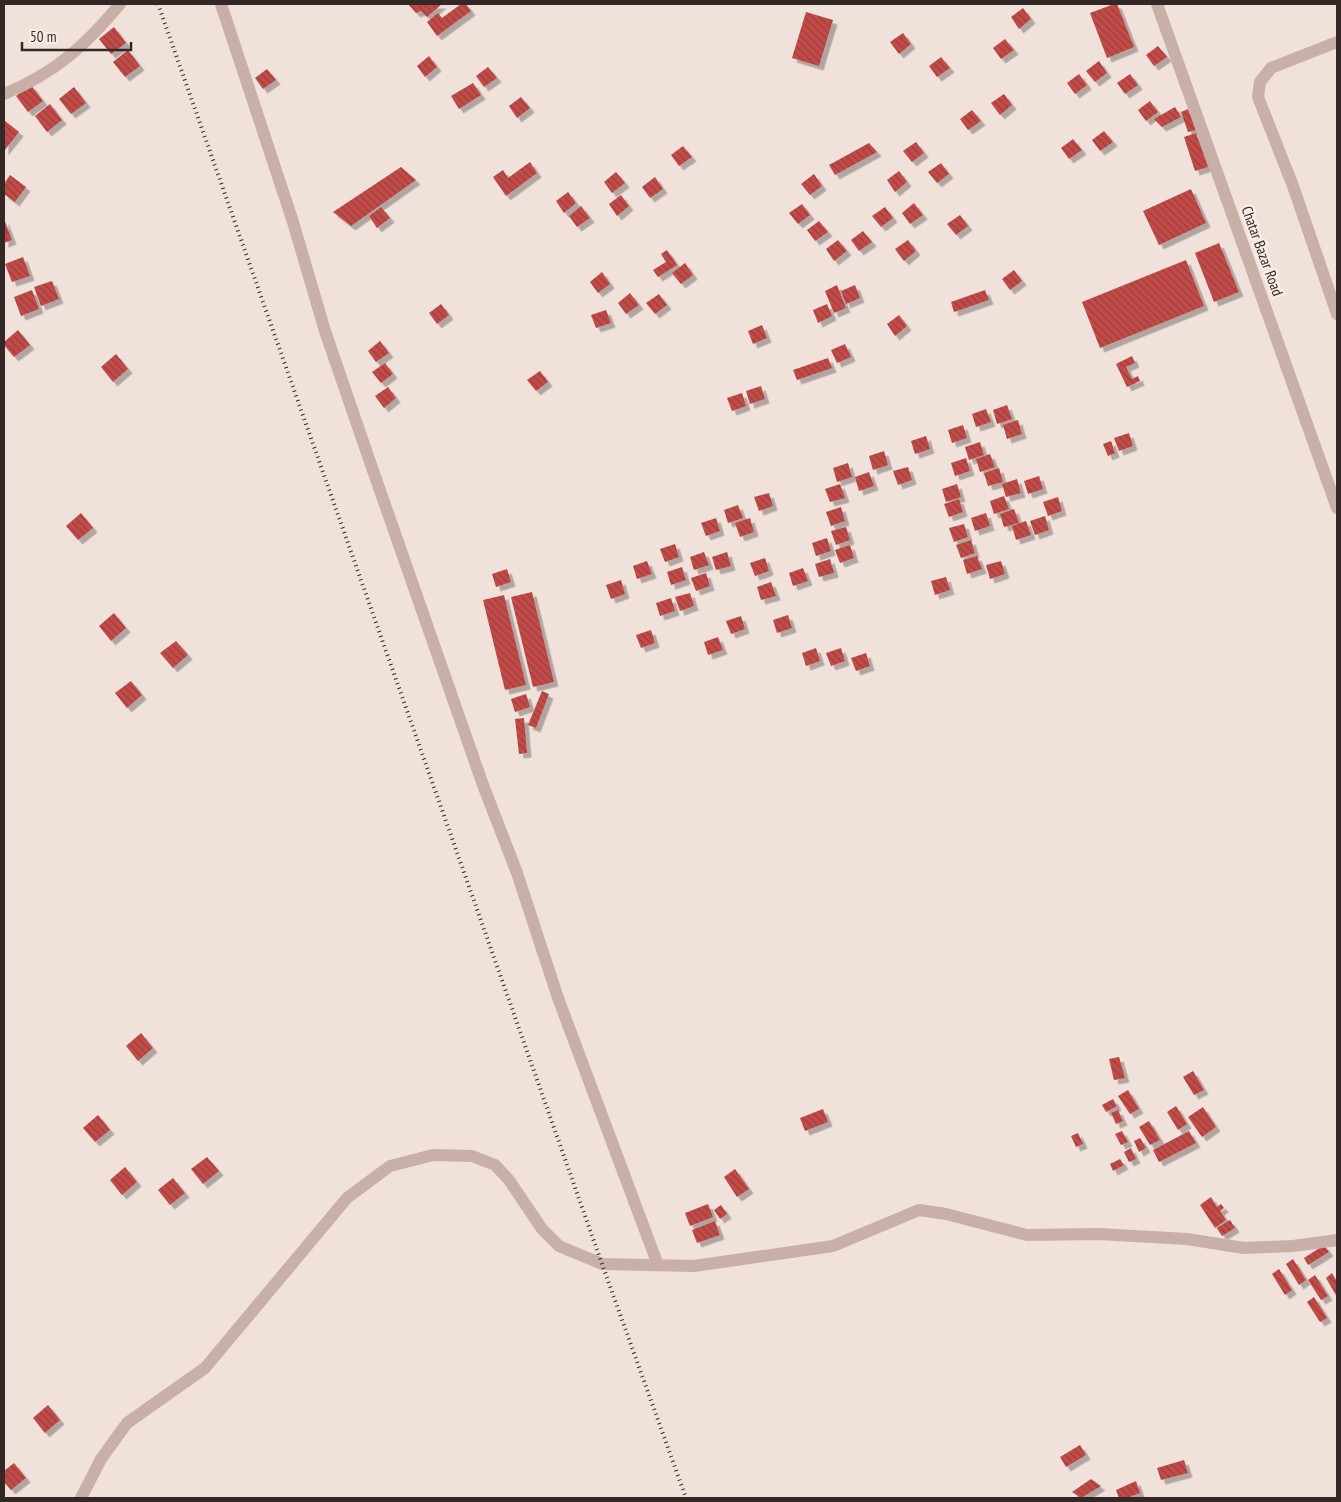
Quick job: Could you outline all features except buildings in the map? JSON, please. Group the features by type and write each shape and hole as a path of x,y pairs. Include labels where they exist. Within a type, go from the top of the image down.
{"street":[{"path":"4,94 49,72 74,53 97,32 120,4"},
{"path":"221,4 293,222 325,331 369,459 483,785 517,873 558,998 658,1265"},
{"name":"Chatar Bazar Road","path":"1157,4 1337,508"},
{"path":"1337,42 1271,68 1260,82 1258,97 1293,186 1337,314"},
{"path":"81,1498 101,1459 127,1424 204,1368 347,1198 390,1166 434,1155 472,1156 495,1165 510,1180 542,1229 559,1246 602,1264 694,1266 834,1246 919,1210 946,1214 1027,1235 1099,1234 1187,1238 1244,1248 1293,1246 1337,1240"}],"railway":[{"path":"158,4 686,1498"}]}
